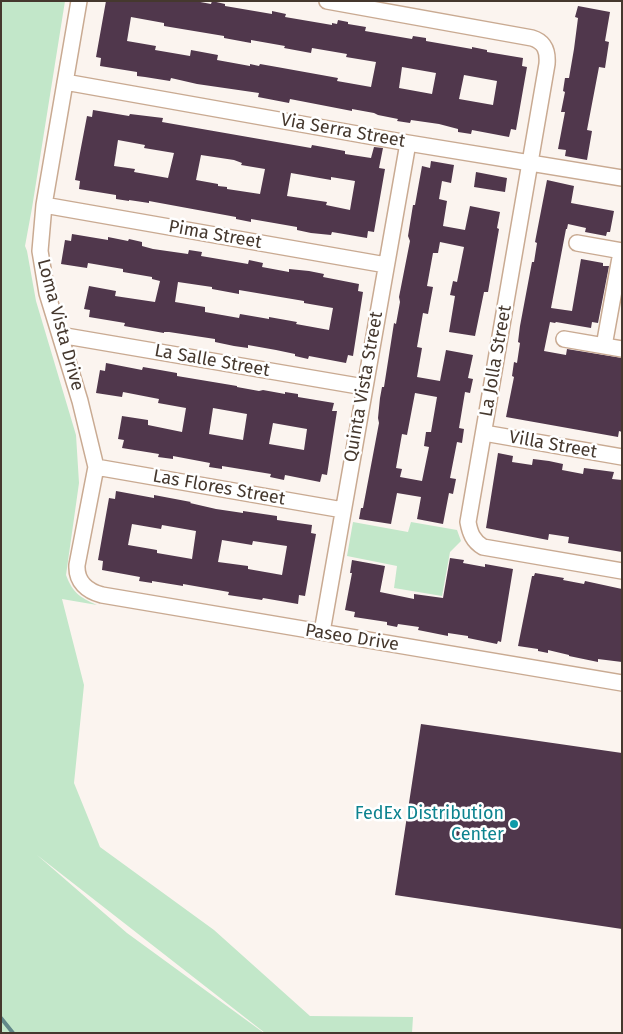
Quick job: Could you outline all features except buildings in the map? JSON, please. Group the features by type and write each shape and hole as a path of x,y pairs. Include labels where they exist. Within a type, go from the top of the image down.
{"street":[{"name":"Loma Vista Drive","path":"80,1 40,230 40,256 48,293 80,401 96,467 77,566 78,576 84,586"},
{"name":"La Jolla Street","path":"327,1 532,38 544,46 548,56 531,164 468,522 469,530 474,540 483,547 622,571"},
{"name":"Via Serra Street","path":"65,82 408,143 622,178"},
{"name":"Quinta Vista Street","path":"322,632 408,143"},
{"name":"Pima Street","path":"44,205 386,264"},
{"path":"578,243 621,252 604,346"},
{"name":"La Salle Street","path":"60,335 364,388"},
{"path":"564,339 622,349"},
{"name":"Villa Street","path":"484,433 622,457"},
{"name":"Las Flores Street","path":"96,467 343,510"},
{"name":"Paseo Drive","path":"84,586 102,595 622,683"}],"green space":[{"path":"1,1 65,1 25,246 36,301 76,435 79,483 66,575 77,594 97,605 62,599 84,685 74,783 100,847 214,930 310,1016 413,1017 412,1033 265,1033 37,855 127,933 264,1033 1,1033"},
{"path":"353,522 408,532 411,522 457,530 461,541 450,552 442,596 394,588 397,566 347,556"}],"waterway":[{"path":"1,1018 13,1033"}],"place":[{"name":"FedEx Distribution Center","path":"514,824"}]}
